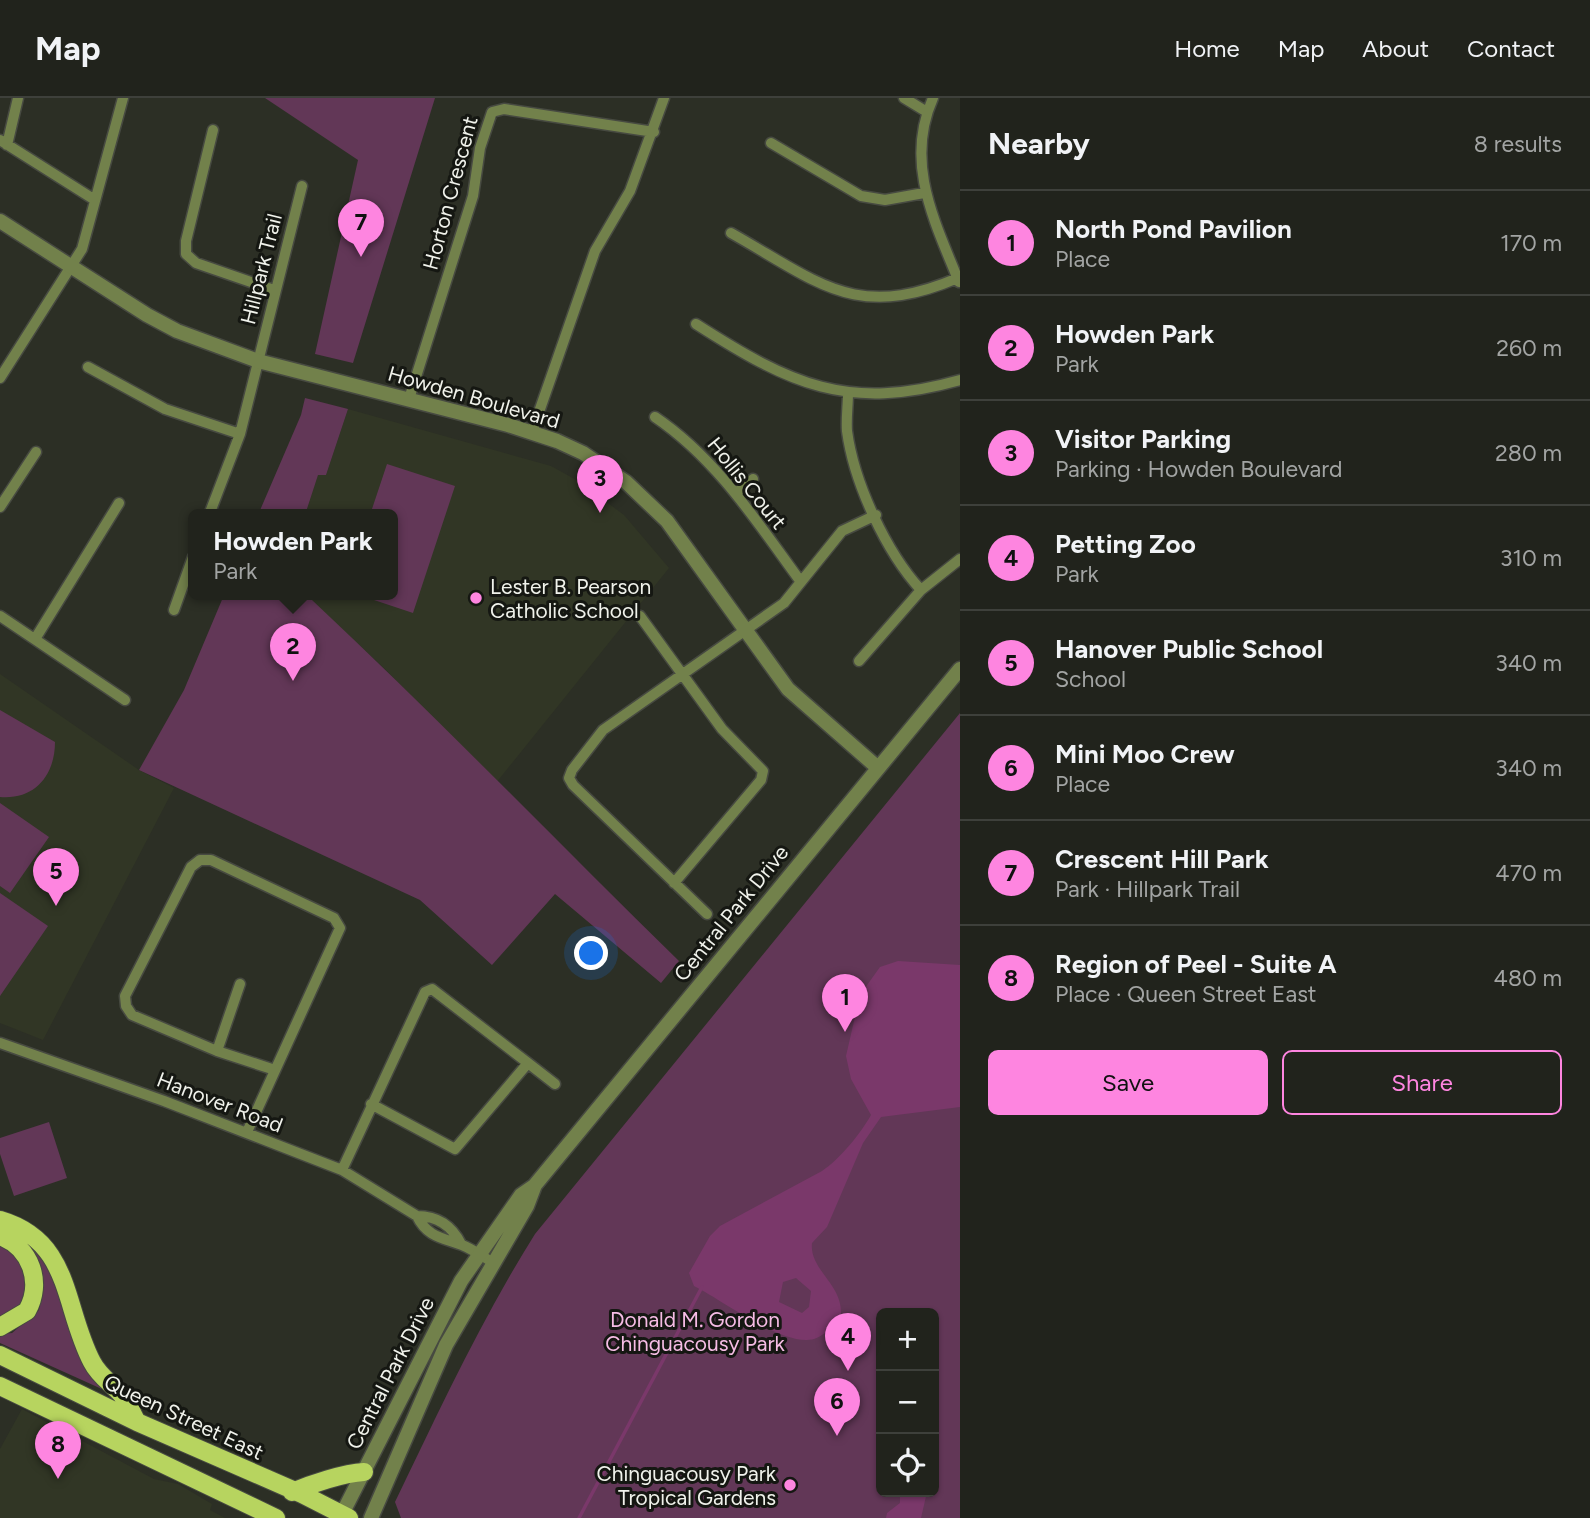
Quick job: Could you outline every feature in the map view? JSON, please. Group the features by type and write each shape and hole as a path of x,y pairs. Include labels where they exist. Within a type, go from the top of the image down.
{"main road":[{"path":"0,1220 30,1233 49,1251 64,1281 91,1361 105,1381 122,1395 137,1422"},
{"path":"0,1236 22,1250 32,1268 35,1285 27,1311 0,1327"},
{"name":"Queen Street East","path":"0,1355 137,1422 292,1492 302,1494 344,1517"},
{"path":"0,1386 276,1518"},
{"path":"292,1492 326,1483 343,1473 364,1472"}],"street":[{"path":"18,98 3,143 95,200"},
{"path":"0,378 73,268 85,243 123,98"},
{"path":"532,432 596,251 630,191 654,132 664,98"},
{"path":"904,98 926,112"},
{"path":"731,233 826,288 864,298 909,295 959,280 924,192 920,160 926,112 933,98"},
{"name":"Horton Crescent","path":"409,399 473,196 480,148 492,112 504,109 654,132"},
{"path":"213,130 186,242 186,254 196,263 274,290"},
{"path":"771,143 861,196 885,200 924,192"},
{"name":"Hillpark Trail","path":"211,509 240,434 302,186"},
{"name":"Howden Boulevard","path":"0,221 177,331 258,361 532,432 583,453 648,501 682,539 788,688 878,768"},
{"path":"696,324 776,372 810,385 867,395 931,388 960,380"},
{"path":"88,367 165,409 240,434"},
{"path":"848,393 847,428 852,454 891,552 921,590"},
{"name":"Hollis Court","path":"655,418 686,438 736,493 801,582"},
{"path":"0,507 36,452"},
{"path":"736,493 753,479"},
{"path":"35,639 119,503"},
{"path":"707,914 573,785 569,778 572,770 603,730 784,603 842,531 876,515"},
{"path":"859,661 921,590 960,559"},
{"path":"173,610 188,570"},
{"path":"0,616 125,700"},
{"path":"640,616 722,729 763,771 761,780 674,883"},
{"name":"Central Park Drive","path":"344,1517 461,1281 485,1258 527,1206 535,1185 960,669"},
{"path":"247,1132 340,928 334,918 211,860 200,860 191,867 125,996 126,1006 132,1015 217,1051 275,1070"},
{"path":"217,1051 240,984"},
{"path":"342,1170 425,992 432,989 555,1084"},
{"name":"Hanover Road","path":"0,1043 247,1132 342,1170 417,1216 431,1216 454,1231 461,1244 485,1258"},
{"path":"371,1104 455,1149 528,1063"},
{"name":"Central Park Drive","path":"371,1518 485,1258"}],"shaded area":[{"name":"Lester B. Pearson Catholic School","path":"348,409 551,466 578,481 624,515 669,568 496,783 387,671 310,600 398,600 398,509 307,509 318,474 326,475"},
{"path":"0,674 139,770 174,788 43,1040 0,1023"},
{"path":"898,961 960,965 960,1107 881,1117 863,1143 827,1227 812,1243 812,1253 837,1294 841,1315 831,1328 817,1338 794,1339 749,1319 694,1286 689,1273 710,1236 720,1226 822,1171 843,1153 867,1122 871,1115 851,1079 846,1056 860,995 880,967","holes":["796,1278 811,1291 809,1307 802,1313 779,1302 783,1282"]},
{"path":"22,1409 154,1479 178,1484 212,1504 210,1510 225,1518 0,1518 0,1449"},
{"path":"900,1497 926,1497 921,1518 886,1518 887,1513 900,1503"}],"green space":[{"path":"265,98 435,98 353,363 315,354 358,160"},
{"path":"305,398 348,409 326,475 318,475 307,509 261,509 301,415"},
{"path":"387,464 455,486 413,613 374,600 398,600 398,509 372,509"},
{"path":"222,600 312,600 679,961 661,983 555,894 492,965 420,900 139,770 184,690"},
{"path":"0,710 55,742 51,765 41,783 33,790 12,797 0,797"},
{"name":"Donald M. Gordon Chinguacousy Park","path":"960,713 960,1518 401,1518 395,1502 444,1400 515,1266 535,1234"},
{"path":"0,803 49,837 10,893 0,886"},
{"path":"0,893 48,926 0,996"},
{"path":"49,1122 67,1178 14,1196 0,1154 0,1138"},
{"path":"14,1232 48,1260 87,1363 104,1390 0,1343 0,1334 12,1333 39,1310 43,1280 36,1255"},
{"path":"0,1243 25,1264 26,1302 0,1320"}],"waterway":[{"path":"579,1518 702,1287"}],"place":[{"name":"Crescent Hill Park","path":"361,257"},
{"name":"Visitor Parking","path":"600,513"},
{"name":"Lester B. Pearson Catholic School","path":"476,598"},
{"name":"Howden Park","path":"293,681"},
{"name":"Hanover Public School","path":"56,906"},
{"name":"North Pond Pavilion","path":"845,1032"},
{"name":"Petting Zoo","path":"848,1371"},
{"name":"Mini Moo Crew","path":"837,1436"},
{"name":"Region of Peel - Suite A","path":"58,1479"},
{"name":"Chinguacousy Park Tropical Gardens","path":"790,1485"}]}
